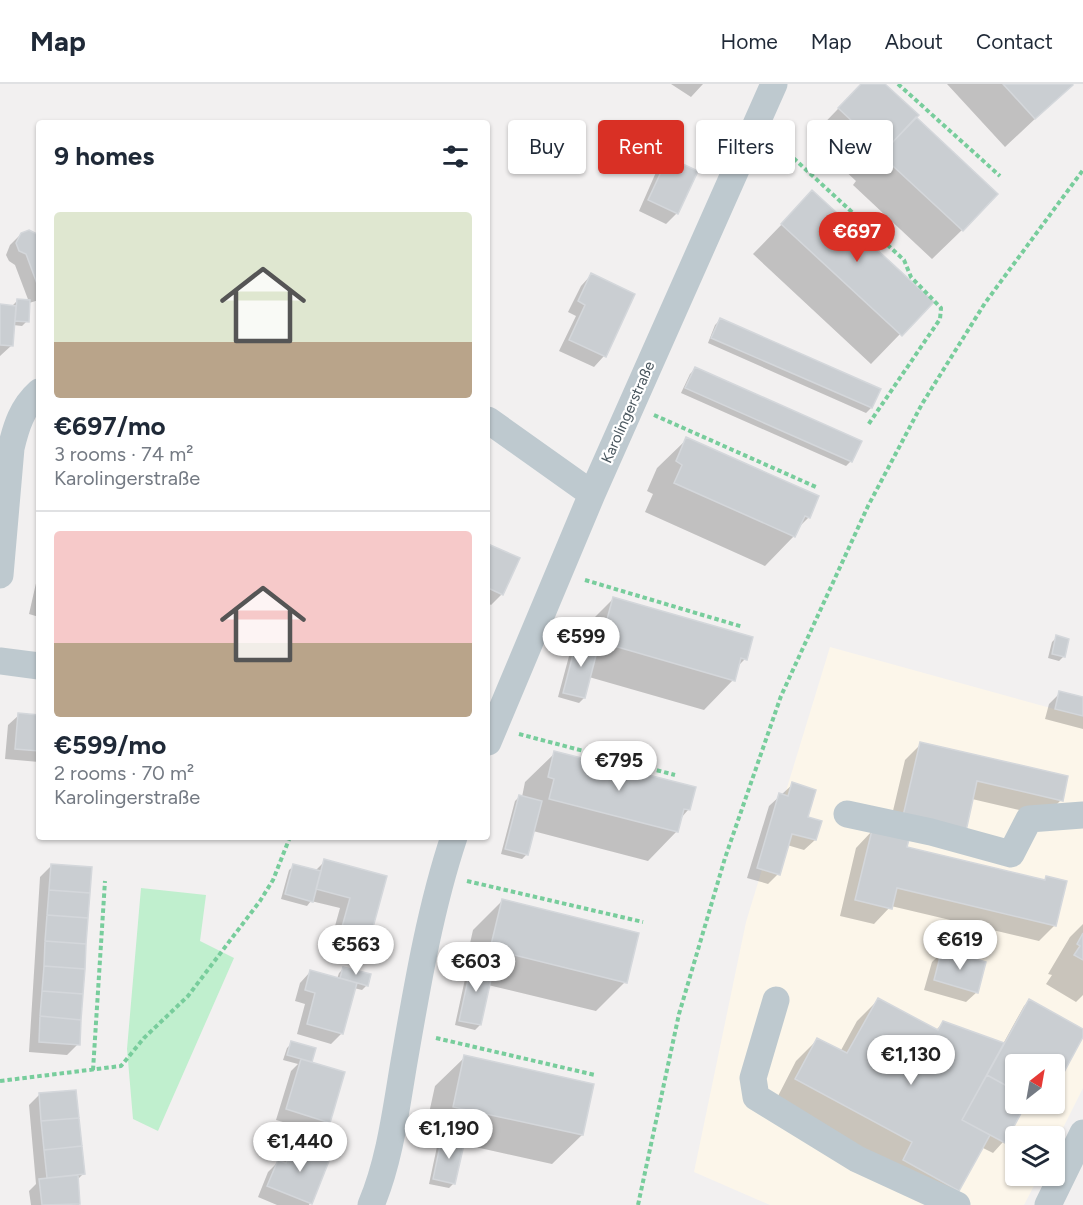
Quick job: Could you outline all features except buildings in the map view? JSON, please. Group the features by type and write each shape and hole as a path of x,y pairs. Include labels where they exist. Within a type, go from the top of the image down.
{"street":[{"name":"Karolingerstraße","path":"758,120 774,84"},
{"name":"Karolingerstraße","path":"490,734 592,494 734,174"},
{"path":"0,576 11,448 15,428 29,402 36,395"},
{"path":"490,421 592,494"},
{"path":"0,661 36,666"},
{"path":"847,814 931,832 1011,854 1029,819 1083,815"},
{"path":"371,1205 387,1154 409,1031 453,840"},
{"path":"776,1000 753,1078 756,1097 857,1159 957,1205"},
{"path":"1048,1205 1083,1134"}],"path":[{"path":"898,84 1000,176"},
{"path":"795,161 904,260 911,277 941,308 940,320 868,424"},
{"path":"638,1205 678,1014 725,858 781,696 868,506 922,404 985,303 1083,170"},
{"path":"632,405 816,487"},
{"path":"558,572 743,627"},
{"path":"490,734 675,775"},
{"path":"0,1080 121,1066 144,1038 188,996 260,902 273,880 289,840"},
{"path":"443,876 643,922"},
{"path":"93,1070 105,881"},
{"path":"409,1031 595,1074"}],"shaded area":[{"path":"830,647 1083,717 1083,1088 1064,1126 1005,1126 1005,1186 1034,1186 1024,1205 770,1205 694,1172 746,922"}],"green space":[{"path":"141,888 206,895 200,941 234,958 158,1131 133,1119 127,1049"}]}
